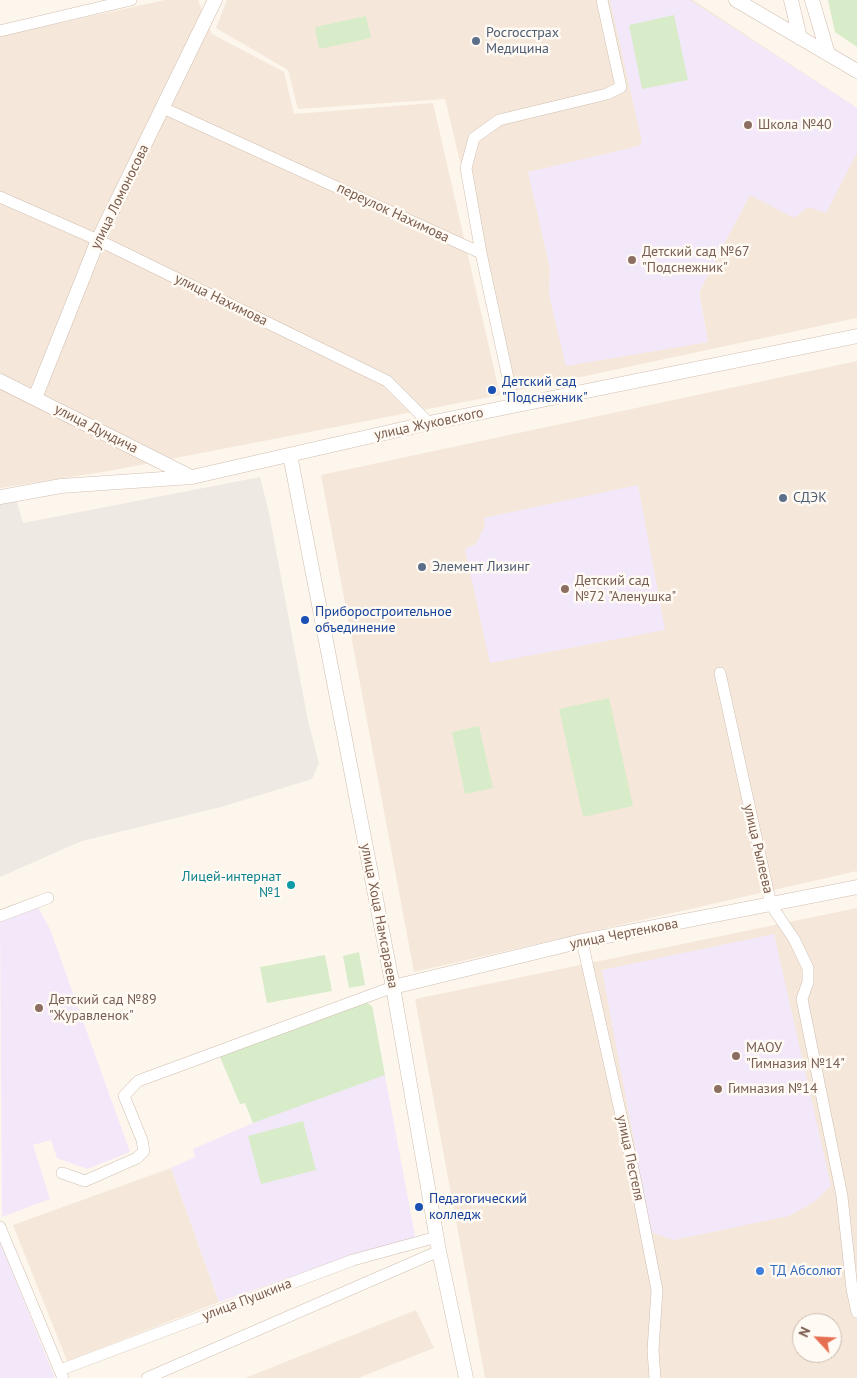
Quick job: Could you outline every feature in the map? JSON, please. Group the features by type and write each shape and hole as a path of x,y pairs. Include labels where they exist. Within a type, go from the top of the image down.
{"street":[{"path":"0,32 131,0"},
{"name":"улица Ломоносова","path":"34,398 98,240 215,0"},
{"path":"514,406 481,253 466,168 474,138 499,120 607,94 621,87 602,0"},
{"path":"736,0 857,71"},
{"path":"791,0 800,38"},
{"path":"812,0 828,54"},
{"name":"переулок Нахимова","path":"163,108 481,253"},
{"name":"улица Нахимова","path":"0,197 98,240 386,381 429,423"},
{"name":"улица Жуковского","path":"0,497 61,486 192,477 429,423 857,336"},
{"name":"улица Дундича","path":"0,382 192,477"},
{"name":"улица Хоца Намсараева","path":"290,455 393,987 438,1244 466,1378"},
{"name":"улица Рылеева","path":"720,673 771,905 797,945 808,968 808,982 802,999 842,1196 852,1289 857,1312"},
{"name":"улица Чертенкова","path":"393,987 582,941 857,887"},
{"path":"0,916 48,898"},
{"name":"улица Пестеля","path":"582,941 635,1178 656,1290 653,1350 655,1378"},
{"path":"62,1173 85,1181 137,1158 144,1151 142,1140 124,1096 138,1081 393,987"},
{"path":"0,1227 61,1374"},
{"path":"147,1378 438,1244"},
{"name":"улица Пушкина","path":"61,1374 353,1260 438,1244"}],"shaded area":[{"path":"165,0 198,0 212,34 284,72 294,114 433,103 500,395 109,471 0,488 0,36"},
{"path":"227,0 693,0 857,108 857,318 515,391 445,99 298,109 288,70 216,28","holes":["721,251 699,292 708,342 549,295 550,269"]},
{"path":"610,0 690,0 857,108 857,153 826,213 808,207 794,218 750,195 699,292 708,342 566,366 549,295 550,269 528,172 639,146 642,142"},
{"path":"857,361 857,871 414,972 321,475"},
{"path":"260,477 269,513 308,721 319,763 312,779 221,807 82,841 0,877 0,502 16,499 23,523"},
{"name":"Детский сад №72 \"Аленушка\"","path":"638,485 665,630 490,663 465,549 476,544 485,526 484,518"},
{"name":"Детский сад №89 \"Журавленок\"","path":"35,902 50,929 130,1152 87,1169 57,1158 51,1140 33,1145 50,1199 2,1217 0,916"},
{"path":"857,908 857,1378 485,1378 415,999"},
{"name":"Гимназия №14","path":"774,934 831,1186 814,1202 789,1216 674,1240 651,1232 602,970"},
{"path":"372,1006 416,1241 353,1255 219,1302 171,1168 195,1157 193,1149 253,1123 245,1103 240,1104 220,1057"},
{"path":"171,1168 219,1302 67,1361 13,1225"},
{"path":"0,1242 55,1378 0,1378"},
{"path":"416,1310 434,1348 358,1378 245,1378"}],"green space":[{"path":"828,0 857,0 857,47 835,32"},
{"path":"674,15 688,80 642,89 629,25"},
{"path":"366,16 371,38 319,49 315,27"},
{"path":"609,698 633,806 583,817 559,709"},
{"path":"479,726 493,788 465,794 452,732"},
{"path":"359,952 365,985 349,988 343,956"},
{"path":"325,955 332,991 267,1003 260,967"},
{"path":"364,1001 372,1006 385,1075 253,1123 245,1103 240,1104 220,1057"},
{"path":"303,1121 316,1170 261,1184 248,1136"}],"place":[{"name":"Росгосстрах Медицина","path":"476,41"},
{"name":"Школа №40","path":"748,125"},
{"name":"Детский сад №67 \"Подснежник\"","path":"632,260"},
{"name":"Детский сад \"Подснежник\"","path":"492,390"},
{"name":"СДЭК","path":"783,498"},
{"name":"Элемент Лизинг","path":"422,567"},
{"name":"Детский сад №72 \"Аленушка\"","path":"565,589"},
{"name":"Приборостроительное объединение","path":"305,620"},
{"name":"Лицей-интернат №1","path":"291,885"},
{"name":"Детский сад №89 \"Журавленок\"","path":"39,1008"},
{"name":"МАОУ \"Гимназия №14\"","path":"736,1056"},
{"name":"Гимназия №14","path":"718,1089"},
{"name":"Педагогический колледж","path":"419,1207"},
{"name":"ТД Абсолют","path":"760,1271"}]}
